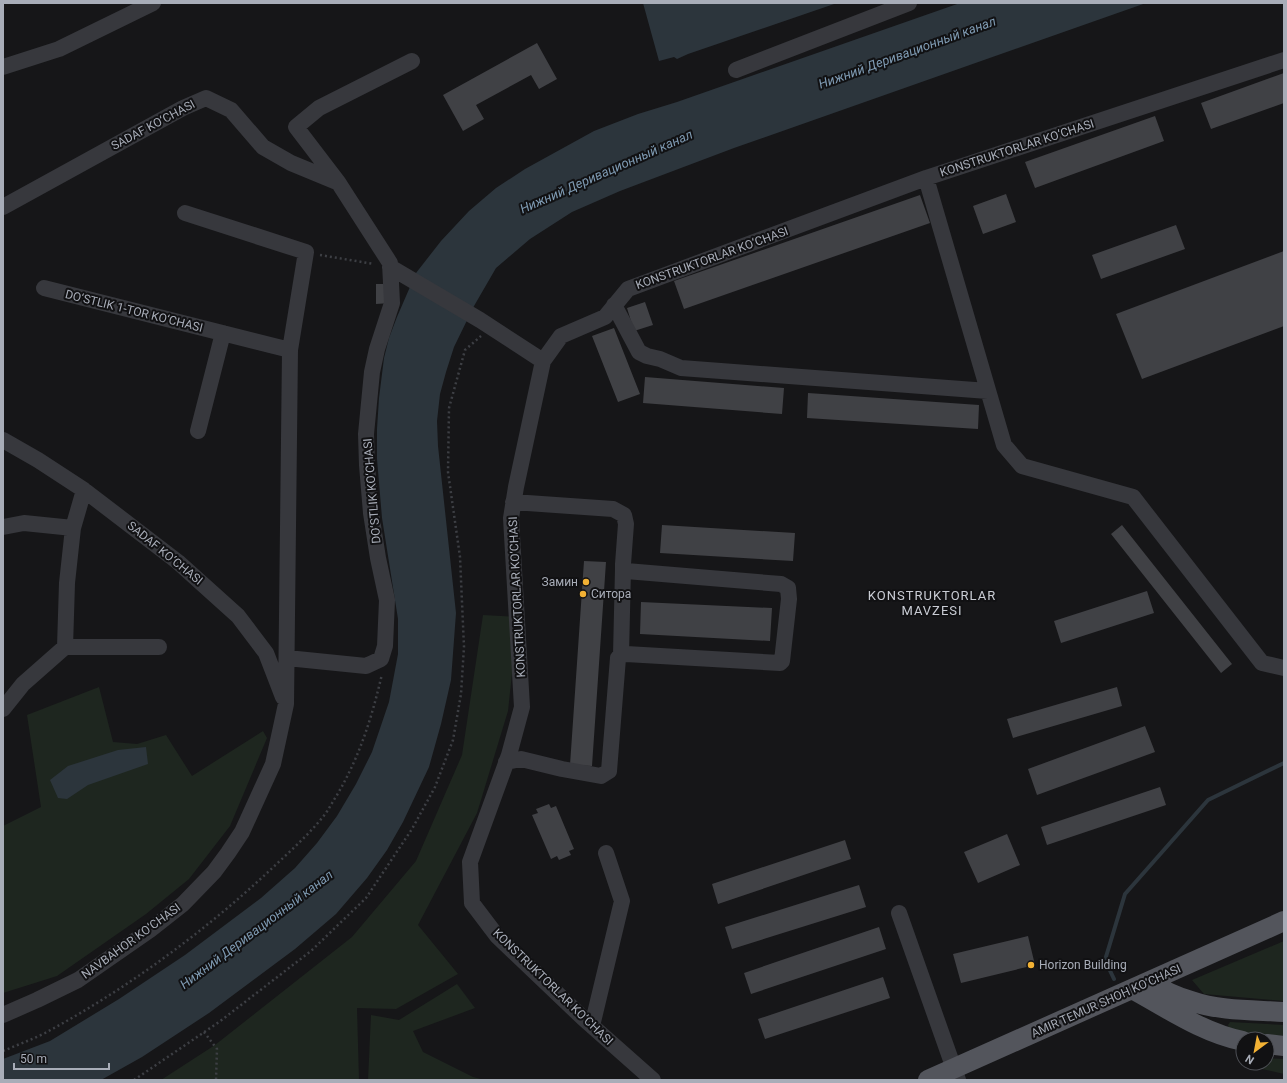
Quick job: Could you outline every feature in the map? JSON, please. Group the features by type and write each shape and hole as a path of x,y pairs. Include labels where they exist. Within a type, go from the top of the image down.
{"main road":[{"name":"AMIR TEMUR SHOH KO‘CHASI","path":"928,1080 956,1074 1140,986 1284,921"},
{"path":"1140,986 1162,990 1206,1005 1284,1012"},
{"path":"1140,986 1194,1023 1213,1032 1235,1039"}],"street":[{"path":"3,67 58,49 153,3"},
{"path":"736,70 909,3"},
{"name":"KONSTRUKTORLAR KO‘CHASI","path":"653,1080 592,1026 497,936 472,903 470,862 506,762 522,707 511,518 513,502 543,361 560,336 605,316 628,289 926,178 1284,60"},
{"name":"DO‘STLIK KO‘CHASI","path":"366,666 381,659 385,646 387,600 378,558 371,513 366,434 372,372 375,357 392,303 390,263 338,182 296,127 319,108 412,61"},
{"name":"SADAF KO‘CHASI","path":"3,206 183,108 206,98 231,110 263,147 291,163 338,182"},
{"path":"926,178 1004,445 1022,466 1132,497 1262,663 1284,668"},
{"path":"184,213 306,252 290,350 286,704"},
{"path":"390,267 486,324 543,361"},
{"name":"DO‘STLIK 1-TOR KO‘CHASI","path":"44,288 290,350"},
{"path":"614,305 640,352 681,368 988,392"},
{"path":"198,431 224,334"},
{"name":"SADAF KO‘CHASI","path":"3,440 38,460 84,490 178,562 238,616 266,653 286,704"},
{"path":"65,647 67,583 74,528 84,490"},
{"path":"506,762 520,759 601,776 610,771 618,658 621,655 623,569 626,524 624,516 613,509 513,502"},
{"path":"3,527 24,523 74,528"},
{"path":"621,655 626,654 780,663 782,661 789,598 788,588 780,584 633,572 623,569"},
{"path":"3,709 23,684 65,647 159,647"},
{"path":"287,658 366,666"},
{"name":"NAVBAHOR KO‘CHASI","path":"3,1015 78,980 150,930 183,904 214,872 242,832 262,790 273,764 286,704"},
{"path":"592,1026 622,902 606,853"},
{"path":"899,914 956,1074"}],"path":[{"path":"306,252 390,267"},
{"path":"134,1080 219,1022 311,951 366,898 412,828 435,787 453,740 461,694 464,648 460,557 448,472 449,408 465,350 486,324"},
{"path":"3,1051 44,1033 157,964 238,900 300,842 326,812 345,780 365,736 382,672 366,666"},
{"path":"204,1032 217,1049 216,1080"}],"shaded area":[{"path":"483,615 518,617 508,711 477,813 418,925 458,974 396,1009 357,1008 359,1080 161,1080 215,1045 352,937 416,861 462,755"},
{"path":"99,687 113,742 137,744 166,735 192,776 263,731 267,738 230,826 189,879 146,914 57,976 3,993 3,826 41,807 27,715"},
{"path":"1284,941 1284,1001 1204,994 1192,980"},
{"path":"457,984 475,1008 413,1031 423,1052 473,1077 485,1080 368,1080 371,1015 399,1020"},
{"path":"1230,1022 1284,1025 1284,1036 1275,1035 1275,1031 1236,1031 1229,1028 1228,1025"},
{"path":"1275,1058 1284,1059 1284,1074 1271,1071 1275,1071"}],"water":[{"path":"643,3 837,3 677,59 674,57 659,61"},
{"name":"Нижний Деривационный канал","path":"960,3 1146,3 734,148 620,191 572,212 530,239 496,268 474,306 454,347 440,394 437,421 438,446 456,613 451,680 429,767 403,822 387,850 367,878 336,914 295,949 209,1013 142,1057 101,1080 3,1080 3,1059 50,1041 119,999 185,955 261,898 295,868 317,843 337,816 356,784 372,752 389,702 398,654 398,619 382,518 377,459 379,398 384,358 389,338 416,273 441,241 469,211 496,188 525,169 594,131 638,114 677,102"},
{"path":"146,747 148,764 88,785 67,799 58,798 50,780 68,766 118,750"}],"building":[{"path":"537,43 557,79 539,89 531,75 476,105 484,119 463,131 443,95"},
{"path":"1284,73 1284,103 1211,129 1201,103"},
{"path":"1155,116 1164,141 1035,188 1025,162"},
{"path":"1006,194 1016,222 983,234 973,206"},
{"path":"920,195 930,223 684,309 674,281"},
{"path":"1176,225 1185,249 1101,279 1092,255"},
{"path":"1284,251 1284,326 1142,379 1116,314"},
{"path":"376,284 390,284 390,303 376,304"},
{"path":"645,302 653,325 634,331 627,308"},
{"path":"614,328 640,394 618,402 592,336"},
{"path":"645,377 784,388 782,414 643,403"},
{"path":"808,393 979,405 978,429 807,418"},
{"path":"662,525 795,533 793,561 660,553"},
{"path":"1122,525 1232,664 1221,673 1111,534"},
{"path":"584,561 606,562 592,766 570,765"},
{"path":"1147,591 1154,613 1061,643 1054,621"},
{"path":"641,602 772,608 770,641 640,634"},
{"path":"1117,687 1122,706 1013,738 1007,719"},
{"path":"1145,726 1155,752 1037,795 1028,769"},
{"path":"1160,787 1166,805 1047,845 1041,827"},
{"path":"549,804 551,808 556,806 574,849 569,851 571,855 559,860 557,856 551,859 532,815 538,813 536,809"},
{"path":"1007,834 1020,865 978,883 964,852"},
{"path":"845,840 851,859 718,904 712,884"},
{"path":"859,885 866,907 732,949 725,927"},
{"path":"879,927 886,949 751,994 744,973"},
{"path":"1028,936 1035,965 961,983 953,954"},
{"path":"883,977 890,998 765,1039 758,1019"}],"waterway":[{"path":"1114,979 1105,960 1125,894 1208,800 1284,763"}],"place":[{"name":"Замин","path":"586,582"},
{"name":"Ситора","path":"583,594"},
{"name":"Horizon Building","path":"1031,965"}],"district":[{"name":"KONSTRUKTORLAR MAVZESI","path":"932,602"}]}
